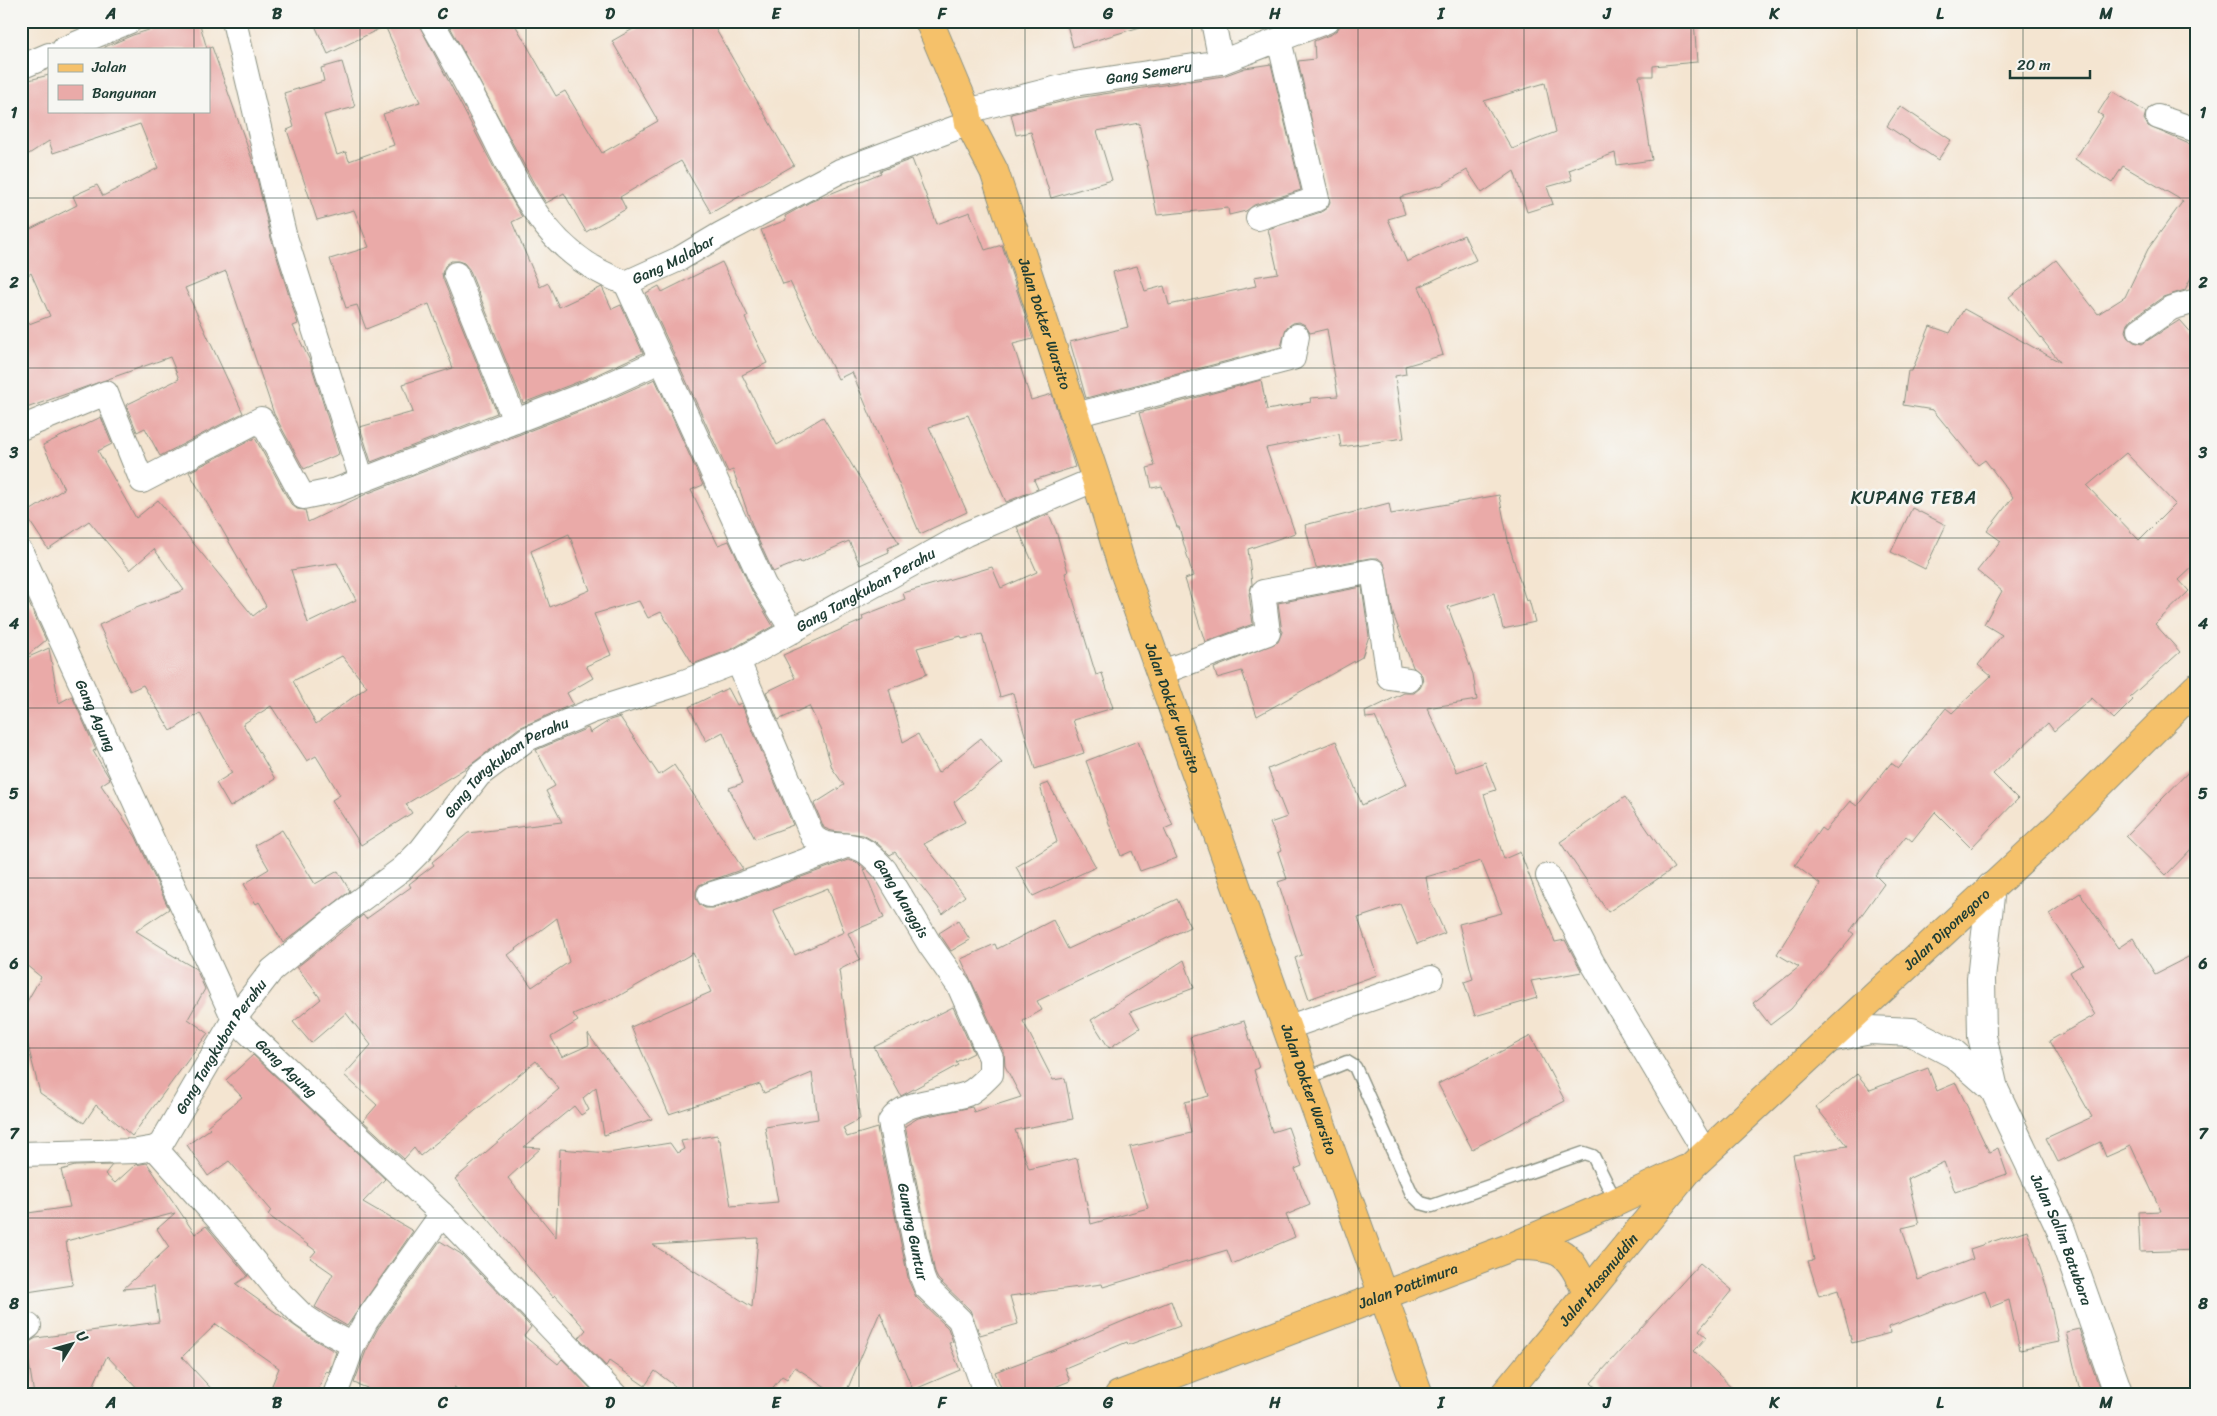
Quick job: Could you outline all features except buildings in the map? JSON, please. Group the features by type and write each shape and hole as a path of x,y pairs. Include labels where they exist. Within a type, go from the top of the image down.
{"main road":[{"name":"Jalan Dokter Warsito","path":"929,21 968,117 994,171 1096,479 1121,563 1304,1079 1419,1395"},
{"name":"Jalan Diponegoro","path":"1699,1160 2059,825 2196,688"},
{"name":"Jalan Pattimura","path":"1119,1395 1514,1246 1616,1202 1699,1160"},
{"name":"Jalan Hasanuddin","path":"1504,1395 1699,1160"},
{"path":"1514,1246 1540,1246 1559,1251 1572,1264 1587,1293"}],"street":[{"path":"66,48 130,21"},
{"path":"234,21 284,234 362,480"},
{"name":"Gang Malabar","path":"431,21 460,71 537,217 578,258 602,275 626,283 679,259 840,171 968,117"},
{"path":"1213,21 1221,62"},
{"name":"Gang Semeru","path":"968,117 1074,84 1221,62 1327,21"},
{"path":"1258,218 1318,199 1278,40"},
{"path":"21,67 48,55"},
{"path":"2158,117 2196,130"},
{"path":"456,274 515,421"},
{"path":"626,283 764,584 793,631"},
{"path":"2140,330 2171,308 2196,301"},
{"path":"1075,415 1293,358 1297,336"},
{"path":"21,428 106,393 142,480 261,419 303,497 337,490 601,388 649,366 659,358"},
{"name":"Gang Tangkuban Perahu","path":"154,1148 161,1144 166,1136 234,1019 272,970 332,921 402,870 421,850 479,775 527,739 592,711 684,682 738,661 966,534 1096,479"},
{"name":"Gang Agung","path":"21,552 234,1019 442,1214 615,1395"},
{"path":"1160,673 1268,633 1263,592 1373,571 1389,677 1409,680"},
{"name":"Gang Manggis","path":"738,661 813,837 821,844 858,848 877,861 885,870 930,945 959,986 991,1058 992,1074 967,1094 905,1108 896,1113"},
{"path":"708,895 843,847"},
{"path":"1548,876 1592,962 1699,1160"},
{"path":"1992,887 1981,979 1982,1036 1994,1089"},
{"path":"1286,1028 1431,978"},
{"path":"1830,1038 1870,1030 1912,1032 1954,1054 1994,1089"},
{"name":"Jalan Salim Batubara","path":"1994,1089 2061,1230 2118,1395"},
{"name":"Gunung Guntur","path":"896,1113 890,1122 900,1178 922,1276 926,1287 960,1320 986,1395"},
{"path":"21,1154 137,1151 154,1148 229,1231 267,1279 292,1305 321,1328 353,1345"},
{"path":"335,1395 353,1345 366,1321 442,1214"}],"lane":[{"path":"1304,1079 1347,1062 1355,1067 1412,1194 1420,1203 1432,1206 1584,1153 1593,1156 1616,1202"}],"district":[{"name":"KUPANG TEBA","path":"1914,498"}]}
